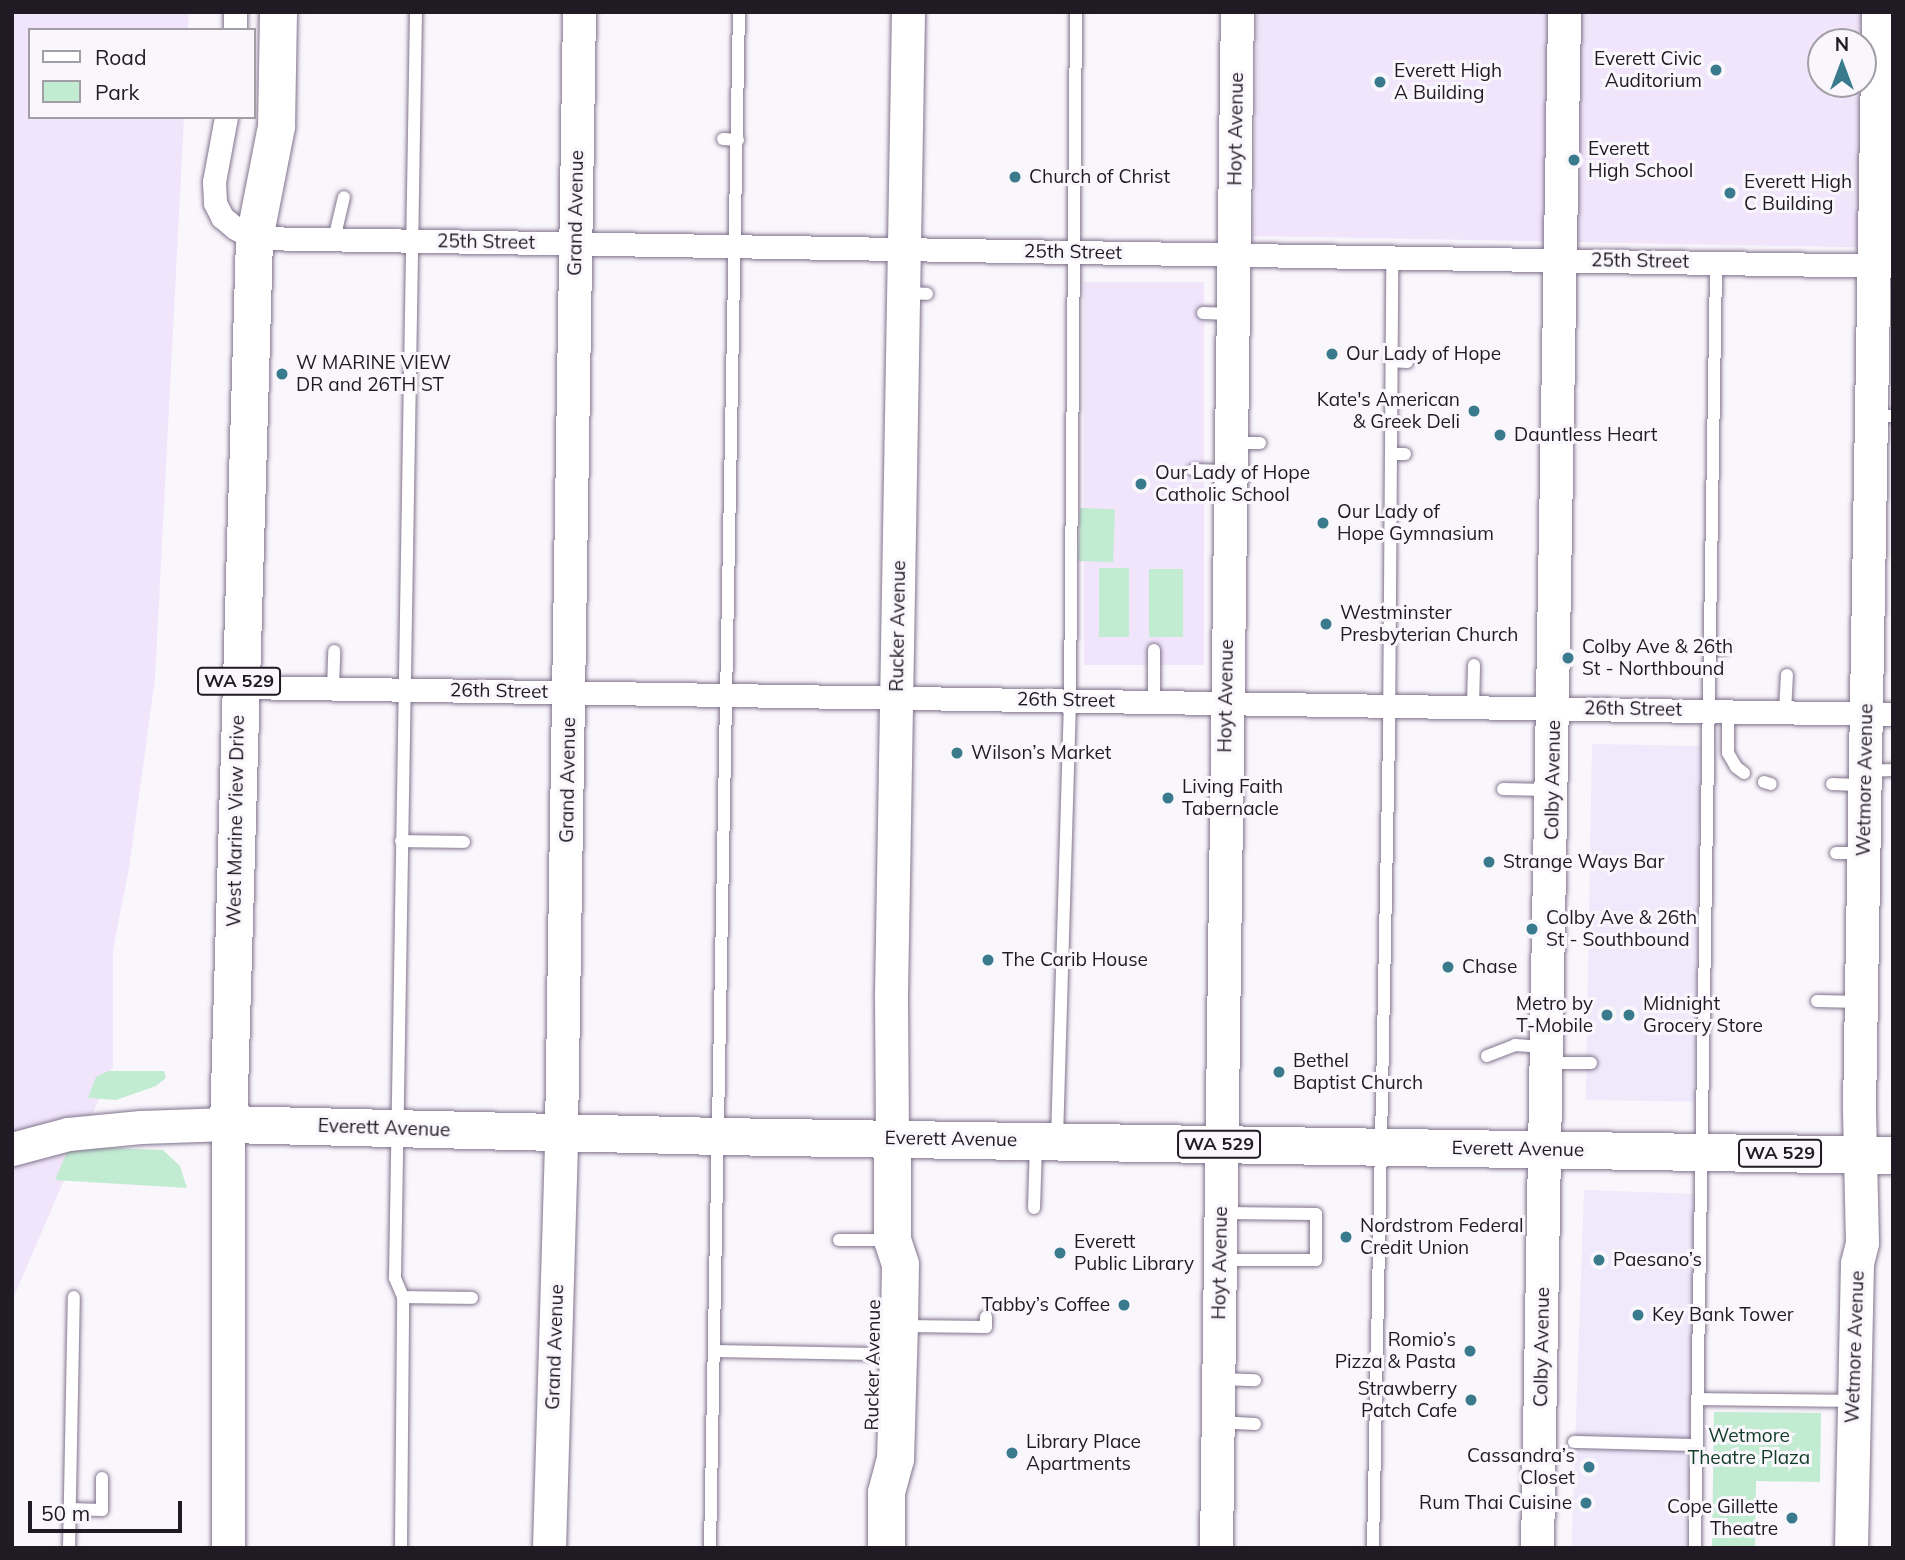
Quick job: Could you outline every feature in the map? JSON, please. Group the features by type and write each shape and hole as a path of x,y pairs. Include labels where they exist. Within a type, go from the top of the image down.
{"main road":[{"name":"West Marine View Drive","path":"228,1124 254,238 276,126 278,12"},
{"name":"Everett Avenue","path":"228,1124 719,1136 1876,1154"},
{"name":"Rucker Avenue","path":"886,1548 886,1492 895,1459 900,1264 892,1240 892,1139"},
{"name":"Rucker Avenue","path":"886,1492 871,1457 875,1263 892,1240"}],"street":[{"name":"Grand Avenue","path":"549,1548 561,1132 579,12"},
{"name":"Rucker Avenue","path":"892,1139 891,995 897,697 915,293 904,248 908,12"},
{"name":"Hoyt Avenue","path":"1216,1548 1225,702 1240,452 1219,313 1235,254 1237,12"},
{"name":"Colby Avenue","path":"1537,1548 1548,1055 1564,12"},
{"name":"Wetmore Avenue","path":"1851,1548 1857,1263 1876,1154 1850,853 1874,775 1879,713 1884,197 1878,12"},
{"path":"226,119 214,182 215,202 222,217 235,229 254,238"},
{"name":"25th Street","path":"254,238 1883,266"},
{"name":"26th Street","path":"239,687 1879,713"},
{"name":"Everett Avenue","path":"12,1149 68,1134 228,1124"},
{"name":"West Marine View Drive","path":"228,1124 228,1548"}],"lane":[{"path":"401,1548 403,1297 395,1278 416,12"},
{"path":"710,1548 737,246 739,12"},
{"path":"1034,1208 1047,1141 1070,700 1068,295 1074,252 1070,113 1076,12"},
{"path":"723,139 738,140"},
{"path":"334,239 344,197"},
{"path":"1373,1548 1369,1471 1371,1320 1389,1058 1394,787 1389,705 1392,257"},
{"path":"1716,262 1710,391 1710,649 1728,752 1735,766 1744,773"},
{"path":"1391,361 1407,362"},
{"path":"1377,446 1405,454"},
{"path":"1194,470 1240,452"},
{"path":"1710,649 1725,648"},
{"path":"1154,650 1154,701"},
{"path":"333,688 334,651"},
{"path":"1473,707 1474,665"},
{"path":"1786,712 1787,675"},
{"path":"1695,1548 1701,1152 1697,1066 1710,999 1719,711"},
{"path":"1832,784 1874,775"},
{"path":"1503,789 1552,790"},
{"path":"401,841 464,842"},
{"path":"1818,1001 1861,1002"},
{"path":"1487,1056 1515,1045 1548,1055 1591,1063"},
{"path":"1220,1259 1316,1260 1316,1214 1221,1213"},
{"path":"839,1240 892,1240"},
{"path":"69,1548 74,1297"},
{"path":"403,1297 472,1298"},
{"path":"899,1326 986,1327 986,1317"},
{"path":"714,1351 873,1354"},
{"path":"1219,1379 1255,1380"},
{"path":"1697,1399 1853,1401"},
{"path":"1218,1422 1255,1424"},
{"path":"1574,1442 1697,1445"},
{"path":"70,1509 102,1510 102,1478"}],"shaded area":[{"path":"12,12 189,12 188,28 28,28 28,119 184,119 155,679 129,868 113,949 113,1066 12,1301"},
{"name":"Everett High School","path":"1257,12 1893,12 1893,248 1253,236"},
{"name":"Our Lady of Hope Catholic School","path":"1084,282 1204,282 1204,665 1084,665"},
{"path":"1592,744 1701,746 1695,1102 1586,1100"},
{"name":"Key Bank Tower","path":"1584,1190 1698,1194 1686,1548 1572,1548"}],"green space":[{"path":"1080,508 1115,509 1113,562 1078,561"},
{"path":"1099,568 1129,568 1129,637 1099,637"},
{"path":"1149,569 1183,569 1183,637 1149,637"},
{"path":"108,1071 164,1071 166,1078 156,1086 116,1100 88,1098 96,1077"},
{"path":"85,1147 163,1150 180,1166 187,1188 55,1180 67,1152"},
{"name":"Wetmore Theatre Plaza","path":"1714,1412 1821,1413 1820,1482 1756,1481 1755,1548 1712,1548"}],"place":[{"name":"Everett Civic Auditorium","path":"1716,70"},
{"name":"Everett High A Building","path":"1380,82"},
{"name":"Everett High School","path":"1574,160"},
{"name":"Church of Christ","path":"1015,177"},
{"name":"Everett High C Building","path":"1730,193"},
{"name":"Our Lady of Hope","path":"1332,354"},
{"name":"W MARINE VIEW DR and 26TH ST","path":"282,374"},
{"name":"Kate's American & Greek Deli","path":"1474,411"},
{"name":"Dauntless Heart","path":"1500,435"},
{"name":"Our Lady of Hope Catholic School","path":"1141,484"},
{"name":"Our Lady of Hope Gymnasium","path":"1323,523"},
{"name":"Westminster Presbyterian Church","path":"1326,624"},
{"name":"Colby Ave & 26th St - Northbound","path":"1568,658"},
{"name":"Wilson’s Market","path":"957,753"},
{"name":"Living Faith Tabernacle","path":"1168,798"},
{"name":"Strange Ways Bar","path":"1489,862"},
{"name":"Colby Ave & 26th St - Southbound","path":"1532,929"},
{"name":"The Carib House","path":"988,960"},
{"name":"Chase","path":"1448,967"},
{"name":"Metro by T-Mobile","path":"1607,1015"},
{"name":"Midnight Grocery Store","path":"1629,1015"},
{"name":"Bethel Baptist Church","path":"1279,1072"},
{"name":"Nordstrom Federal Credit Union","path":"1346,1237"},
{"name":"Everett Public Library","path":"1060,1253"},
{"name":"Paesano’s","path":"1599,1260"},
{"name":"Tabby’s Coffee","path":"1124,1305"},
{"name":"Key Bank Tower","path":"1638,1315"},
{"name":"Romio’s Pizza & Pasta","path":"1470,1351"},
{"name":"Strawberry Patch Cafe","path":"1471,1400"},
{"name":"Library Place Apartments","path":"1012,1453"},
{"name":"Cassandra’s Closet","path":"1589,1467"},
{"name":"Rum Thai Cuisine","path":"1586,1503"},
{"name":"Cope Gillette Theatre","path":"1792,1518"}]}
